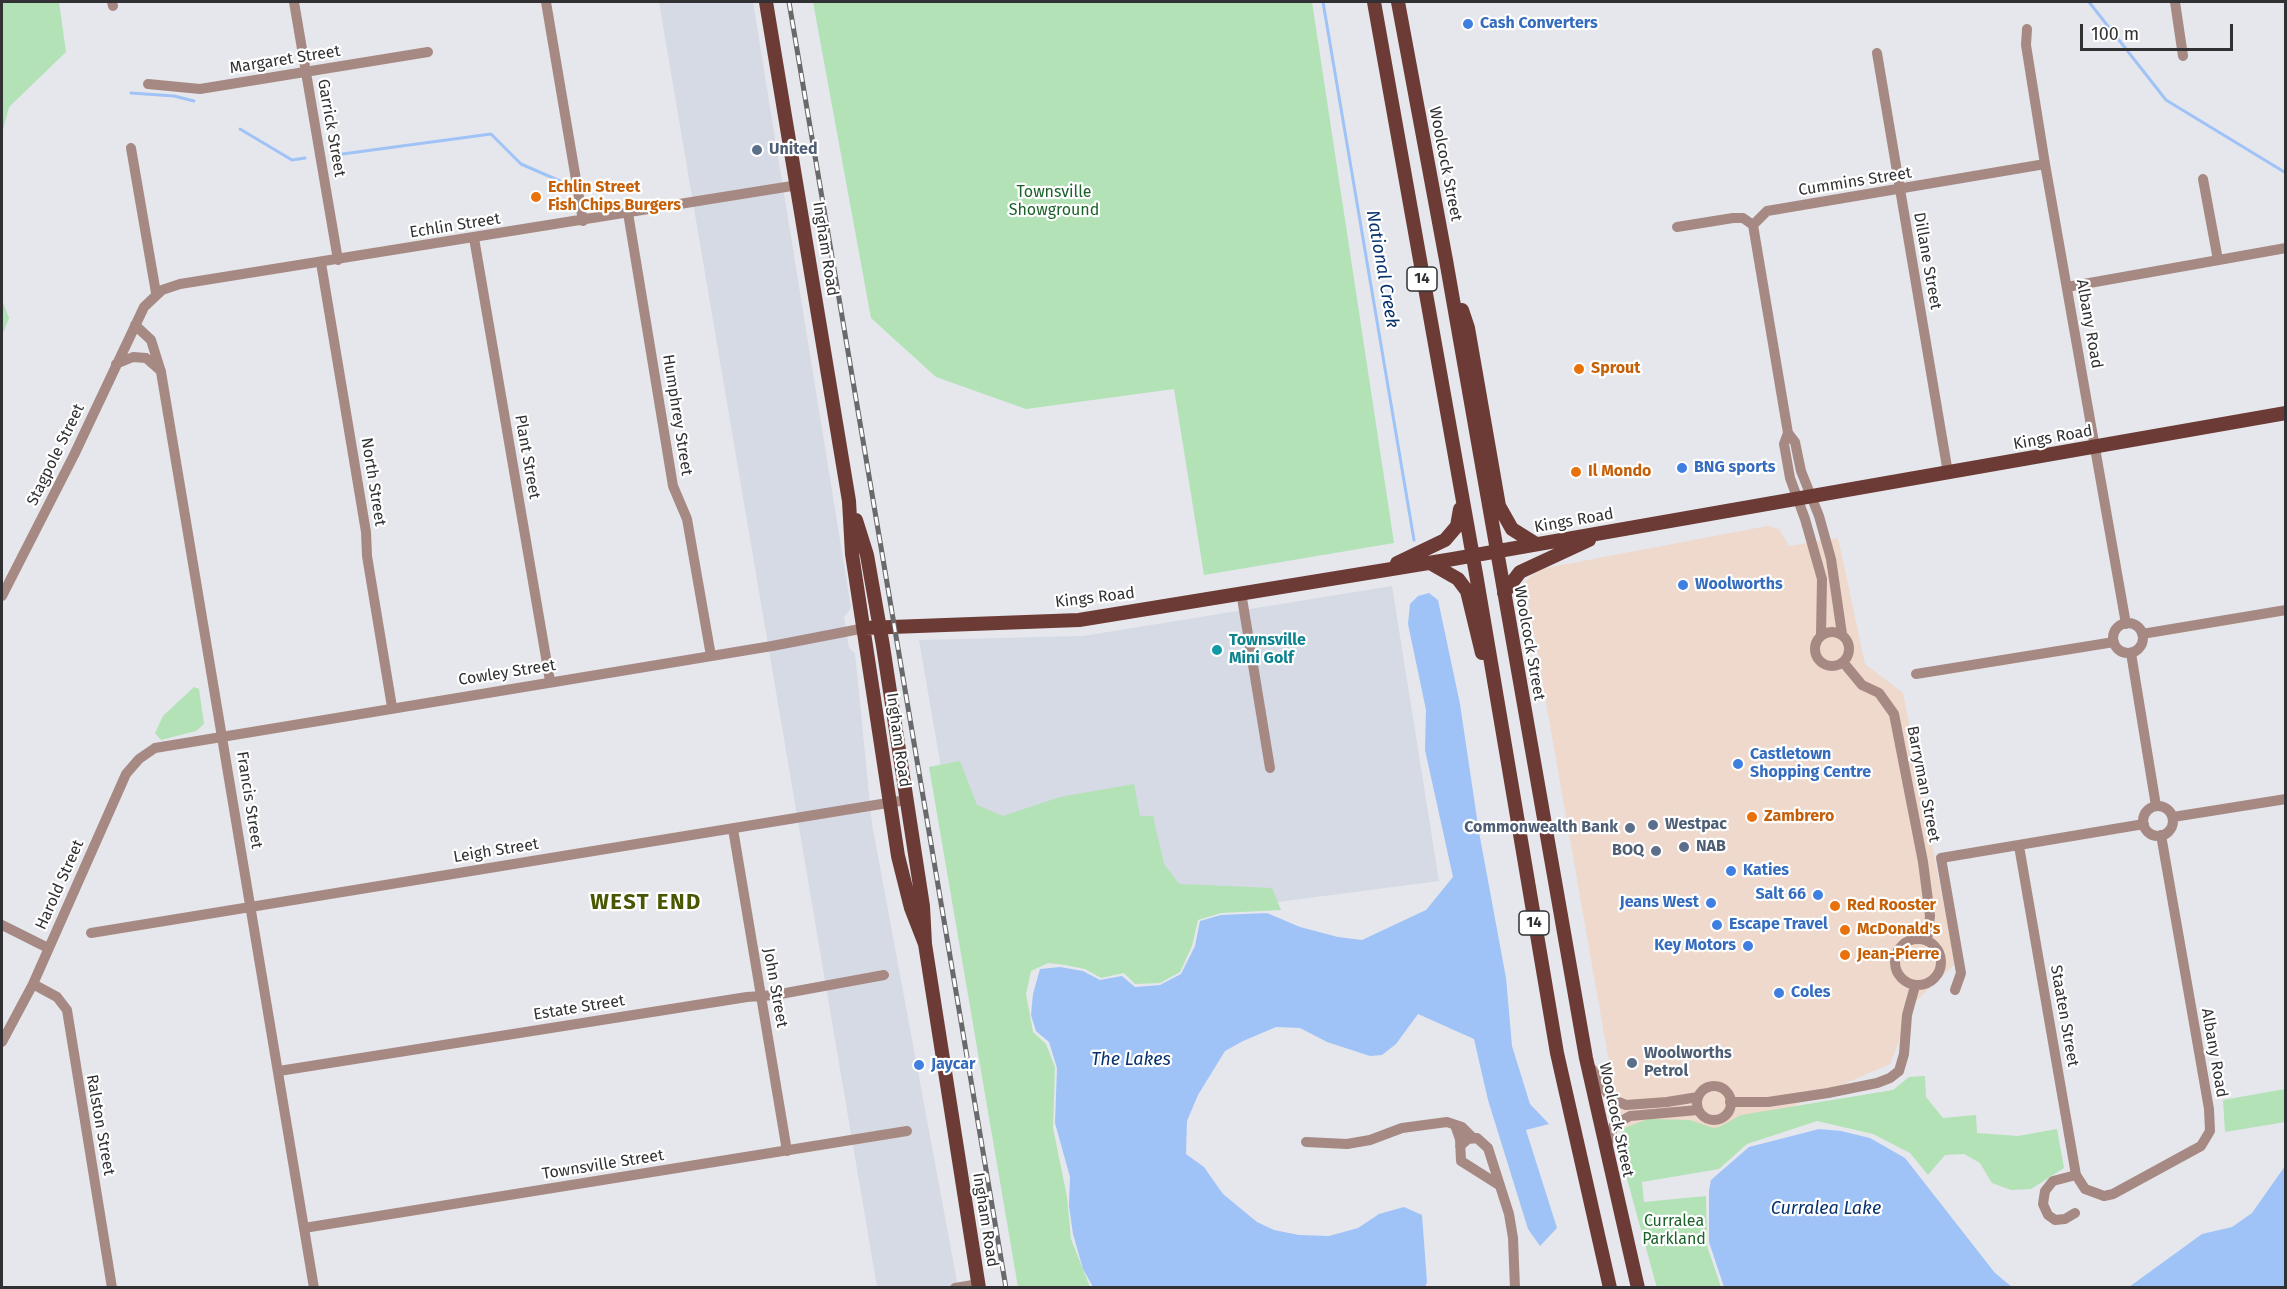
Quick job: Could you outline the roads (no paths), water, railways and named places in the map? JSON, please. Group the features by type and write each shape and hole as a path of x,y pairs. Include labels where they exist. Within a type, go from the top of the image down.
{"main road":[{"name":"Ingham Road","path":"766,2 849,501 852,554 902,876 925,944"},
{"name":"14","path":"1374,2 1461,501 1473,555 1557,1053 1610,1287"},
{"name":"Woolcock Street","path":"1398,2 1446,260 1586,1058 1605,1152 1638,1287"},
{"path":"1446,260 1468,328 1499,506 1512,529 1536,544"},
{"name":"Kings Road","path":"865,628 1079,620 1430,563 2286,413"},
{"name":"Ingham Road","path":"849,501 867,555 880,626 923,906 925,944 979,1286"},
{"path":"1382,570 1445,540 1457,526 1461,501"},
{"path":"1504,593 1514,577 1529,567 1610,531"},
{"path":"1430,563 1458,579 1467,591 1478,640 1498,705"}],"street":[{"name":"Garrick Street","path":"294,2 338,260"},
{"path":"546,2 583,220"},
{"path":"2175,2 2182,56"},
{"name":"Albany Road","path":"2027,29 2026,45 2045,164 2126,624"},
{"name":"Margaret Street","path":"147,84 200,89 428,52"},
{"name":"Dillane Street","path":"1877,53 1948,473"},
{"path":"131,148 156,293 144,307 135,325"},
{"name":"Cummins Street","path":"1753,225 1767,211 2045,164"},
{"path":"2203,179 2218,260"},
{"name":"Echlin Street","path":"156,293 180,284 798,185"},
{"name":"Humphrey Street","path":"628,213 673,486 687,519 711,656"},
{"path":"1677,227 1733,218 1743,218 1753,225 1788,433 1784,444 1790,478 1804,497 1836,578 1842,634 1850,648 1843,662 1831,666 1821,661 1815,645 1821,635 1822,579 1804,497"},
{"name":"Plant Street","path":"474,238 550,681"},
{"path":"2067,287 2286,248"},
{"name":"North Street","path":"321,263 366,532 392,707"},
{"name":"Stagpole Street","path":"2,596 135,325"},
{"name":"Francis Street","path":"135,325 151,340 161,372 314,1287"},
{"path":"116,364 133,357 146,358 161,372"},
{"path":"1241,592 1270,768"},
{"path":"2142,634 2286,610"},
{"path":"2126,624 2135,625 2142,634 2140,646 2131,653 2120,650 2114,642 2117,628 2126,624"},
{"name":"Cowley Street","path":"155,748 711,656 865,628"},
{"path":"1821,635 1837,631 1842,634"},
{"path":"1916,674 2114,642"},
{"path":"2131,653 2156,806"},
{"name":"Barryman Street","path":"1843,662 1862,685 1879,693 1894,714 1923,862 1930,916 1927,941"},
{"name":"Harold Street","path":"2,1042 33,984 126,774 132,765 155,748"},
{"path":"2173,817 2286,799"},
{"name":"Leigh Street","path":"92,933 251,905 733,830 906,800"},
{"path":"2156,806 2166,808 2173,817 2171,829 2161,835 2150,833 2144,824 2147,811 2156,806"},
{"path":"1955,990 1961,973 1941,858 2144,824"},
{"name":"John Street","path":"733,830 787,1151"},
{"name":"Albany Road","path":"2085,1189 2104,1196 2113,1194 2200,1146 2210,1131 2209,1109 2161,835"},
{"name":"Staaten Street","path":"2019,846 2076,1175 2085,1189"},
{"path":"2,925 48,948"},
{"path":"1913,939 1927,941 1938,950 1941,967 1931,982 1914,986 1902,979 1897,972 1896,954 1905,943 1913,939"},
{"name":"Estate Street","path":"279,1071 884,975"},
{"name":"Ralston Street","path":"33,984 57,997 67,1010 112,1287"},
{"path":"1730,1102 1768,1102 1838,1091 1877,1083 1899,1071 1914,986"},
{"path":"1586,1058 1611,1100 1641,1105 1698,1097 1708,1087 1718,1087 1727,1093 1730,1102 1727,1113 1718,1120 1706,1119 1698,1110 1698,1097"},
{"path":"1605,1152 1614,1125 1630,1116 1698,1110"},
{"path":"1306,1142 1347,1144 1370,1140 1402,1128 1432,1123 1455,1125 1468,1131 1473,1138 1486,1144 1499,1185 1513,1238 1515,1287"},
{"path":"1455,1125 1461,1161 1499,1185"},
{"name":"Townsville Street","path":"304,1228 907,1131"},
{"path":"1460,1146 1473,1138"},
{"path":"1473,1169 1486,1162 1489,1153"},
{"path":"2075,1213 2065,1220 2055,1220 2048,1215 2043,1204 2045,1191 2053,1181 2076,1175"},
{"path":"955,1287 979,1286"}],"water":[{"name":"The Lakes","path":"1429,593 1438,600 1460,704 1479,832 1506,978 1512,1046 1530,1104 1549,1124 1526,1130 1557,1228 1540,1246 1528,1229 1488,1100 1474,1039 1418,1014 1396,1044 1382,1055 1370,1056 1327,1042 1300,1028 1276,1027 1225,1051 1198,1095 1187,1121 1186,1154 1204,1167 1223,1194 1257,1222 1274,1230 1299,1235 1329,1236 1358,1228 1379,1214 1404,1207 1422,1215 1427,1282 1425,1287 1093,1287 1083,1269 1073,1234 1069,1206 1070,1177 1055,1123 1057,1068 1049,1042 1036,1031 1031,1015 1033,994 1040,969 1060,967 1083,971 1100,980 1122,976 1135,987 1160,985 1181,974 1195,946 1200,921 1221,915 1267,913 1300,927 1338,937 1362,940 1426,910 1453,877 1425,750 1426,710 1408,624 1410,604 1418,596"},
{"name":"Curralea Lake","path":"1819,1129 1841,1131 1870,1138 1905,1158 1995,1273 2012,1287 1724,1287 1709,1242 1711,1180 1749,1147"},
{"path":"2285,1166 2285,1287 2129,1287 2202,1234 2232,1227 2252,1213"}],"waterway":[{"name":"National Creek","path":"1323,2 1414,540"},
{"path":"2089,2 2166,100 2286,173"},
{"path":"131,93 174,96 194,101"},
{"path":"240,129 292,160 305,158"},
{"path":"335,155 491,134 521,164 560,181"}],"railway":[{"path":"789,2 1006,1288"}],"place":[{"name":"Cash Converters","path":"1468,24"},
{"name":"United","path":"757,150"},
{"name":"Echlin Street Fish Chips Burgers","path":"536,197"},
{"name":"Sprout","path":"1579,369"},
{"name":"BNG sports","path":"1682,468"},
{"name":"Il Mondo","path":"1576,472"},
{"name":"Woolworths","path":"1683,585"},
{"name":"Townsville Mini Golf","path":"1217,650"},
{"name":"Castletown Shopping Centre","path":"1738,764"},
{"name":"Zambrero","path":"1752,817"},
{"name":"Westpac","path":"1653,825"},
{"name":"Commonwealth Bank","path":"1630,828"},
{"name":"NAB","path":"1684,847"},
{"name":"BOQ","path":"1656,851"},
{"name":"Katies","path":"1731,871"},
{"name":"Salt 66","path":"1818,895"},
{"name":"Jeans West","path":"1711,903"},
{"name":"Red Rooster","path":"1835,906"},
{"name":"Escape Travel","path":"1717,925"},
{"name":"McDonald's","path":"1845,930"},
{"name":"Key Motors","path":"1748,946"},
{"name":"Jean-Píerre","path":"1845,955"},
{"name":"Coles","path":"1779,993"},
{"name":"Woolworths Petrol","path":"1632,1063"},
{"name":"Jaycar","path":"919,1065"}],"district":[{"name":"WEST END","path":"646,903"}],"park label":[{"name":"Townsville Showground","path":"1054,202"},
{"name":"Curralea Parkland","path":"1674,1231"}]}
